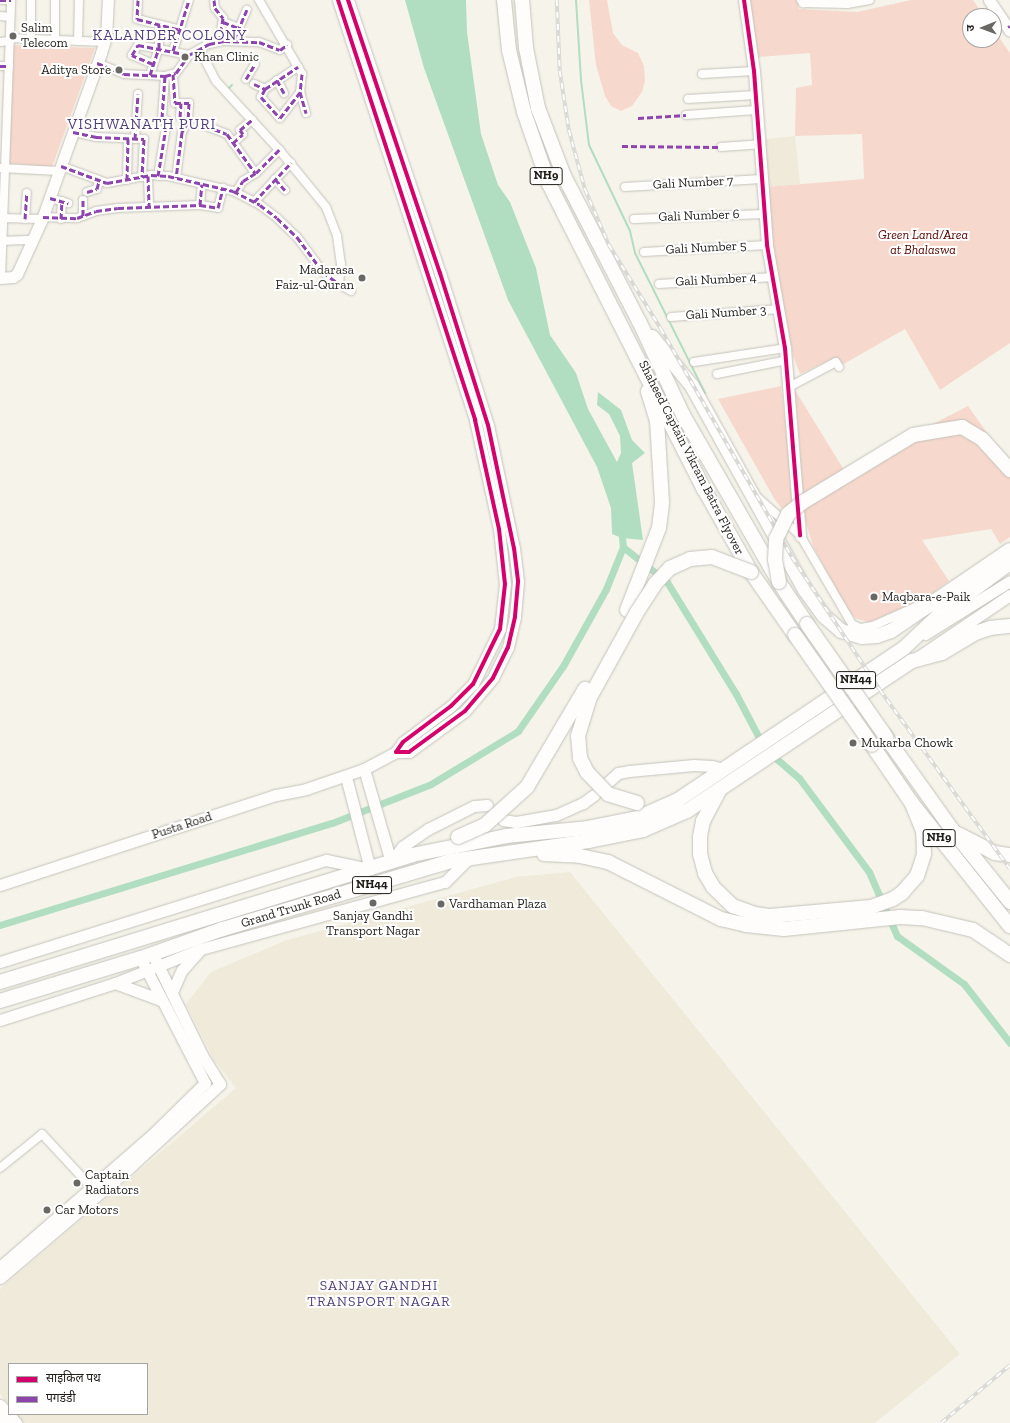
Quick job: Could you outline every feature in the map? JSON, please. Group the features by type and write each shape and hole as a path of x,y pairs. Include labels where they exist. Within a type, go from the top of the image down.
{"highway":[{"name":"NH9","path":"504,0 509,50 524,112 549,184 630,338"},
{"name":"NH9","path":"522,0 526,48 538,108 564,176 639,321"},
{"name":"Shaheed Captain Vikram Batra Flyover","path":"639,321 683,415 779,582 953,831 1010,902"},
{"path":"639,321 692,386 805,590 824,616 841,631 862,637 884,634 1010,550"},
{"name":"Shaheed Captain Vikram Batra Flyover","path":"630,338 704,489 751,572 911,802 1010,926"},
{"path":"425,852 485,825 527,787 567,722 627,610 659,528 662,502 657,421 647,385 630,338"},
{"path":"779,582 775,560 776,538 788,514 803,502 913,435 947,428 962,427 982,439 1010,470"},
{"path":"669,804 637,804 608,794 586,772 580,758 578,736 589,699 637,612 655,584 670,568 690,558 712,557 751,572"},
{"path":"904,648 938,616 1010,563"},
{"path":"912,661 942,653 975,633 990,628 1010,626"},
{"name":"NH44","path":"732,769 807,712 904,648"},
{"name":"NH44","path":"732,769 817,725 912,661"},
{"name":"Grand Trunk Road","path":"0,1000 150,961 223,929 451,861 643,830 687,811 720,788 732,769"},
{"name":"Grand Trunk Road","path":"0,982 425,852 506,836 587,828 637,818 669,804 732,769"},
{"path":"720,788 704,821 700,836 702,864 713,887 733,906 756,914 826,918 922,918 973,930 1010,955"},
{"path":"507,853 580,856 608,862 721,919 746,925 784,929 882,904 893,900 910,885 921,865 925,842 920,820 911,802"},
{"path":"953,831 995,853 1010,856"}],"main road":[{"path":"0,278 13,277 21,266 50,198 104,42 108,0"},
{"path":"338,0 450,339 482,454 499,529 505,584 500,629 491,652 473,684 451,706 403,742 396,752"},
{"path":"348,0 440,273 488,425 514,548 518,582 515,618 508,647 493,678 465,711 409,752 396,752"},
{"path":"744,0 754,71 767,245 780,309 785,348 800,535"},
{"path":"989,0 1009,28"},
{"path":"904,648 1010,580"},
{"path":"912,661 1010,595"},
{"name":"Pusta Road","path":"0,885 276,795 346,777 396,752"},
{"path":"608,782 618,774 629,771 700,765 732,769"},
{"path":"364,769 392,862"},
{"path":"0,962 326,860 370,868 346,777"},
{"path":"503,820 516,822 556,815 583,803 594,794"},
{"path":"392,862 402,847 428,829 474,806 487,805"},
{"path":"0,1020 115,983 150,961 201,949 445,882 468,859"},
{"path":"172,992 182,970 201,949"},
{"path":"150,961 172,992 213,1084"},
{"path":"150,961 161,1000 213,1084"},
{"path":"115,983 161,1000"},
{"path":"0,1278 95,1191 152,1135 213,1084"},
{"path":"0,1267 95,1191"},
{"path":"0,1405 8,1414"},
{"path":"9,1415 16,1423"},
{"path":"0,1418 5,1423"}],"street":[{"path":"0,0 10,0 9,66 4,91 0,278"},
{"path":"31,39 32,0"},
{"path":"55,0 55,40"},
{"path":"78,0 78,41"},
{"path":"138,0 137,19 181,30"},
{"path":"173,51 181,30 189,0"},
{"path":"214,0 223,22 219,42"},
{"path":"259,0 287,45 300,70 300,92 306,113"},
{"path":"801,0 803,3 853,2 870,0"},
{"path":"234,40 247,10"},
{"path":"0,16 10,17"},
{"path":"223,22 239,28"},
{"path":"150,75 159,48 159,25"},
{"path":"0,42 31,39 104,42"},
{"path":"97,63 124,74 165,76 173,74 182,67 189,55 219,42 234,40 259,42 280,50 287,45"},
{"path":"154,64 132,55 138,45 189,55"},
{"path":"200,50 216,81 291,163 317,194 330,216 341,265 339,284"},
{"path":"246,79 255,64"},
{"path":"0,66 9,66"},
{"path":"300,70 277,80 265,89 261,97 280,118 300,92"},
{"path":"702,74 754,71"},
{"path":"173,74 175,103 189,103 188,122 182,132 176,178"},
{"path":"158,176 167,121 162,118 165,76"},
{"path":"277,80 284,93"},
{"path":"254,84 265,89"},
{"path":"127,180 131,139 138,94"},
{"path":"688,99 756,95"},
{"path":"180,117 181,102"},
{"path":"686,115 756,110"},
{"path":"233,144 243,134 240,130 252,120"},
{"path":"206,126 226,134 233,144 245,156 255,173"},
{"path":"73,132 96,137 144,139 145,176 149,206"},
{"path":"721,147 760,144"},
{"path":"236,192 242,181 255,173 279,150"},
{"path":"254,202 291,163"},
{"path":"3,168 60,168 99,181 115,183 145,176 158,176 176,178 236,192 254,202 297,237 323,272 351,291"},
{"path":"275,179 285,190"},
{"name":"Gali Number 7","path":"625,187 762,179"},
{"path":"87,192 97,189 99,181"},
{"path":"200,205 202,184"},
{"path":"2,218 61,219 83,216 113,208 149,206 200,205 218,208 223,188"},
{"path":"25,219 27,193"},
{"path":"50,198 65,202 61,219"},
{"path":"83,200 83,216"},
{"name":"Gali Number 6","path":"634,219 764,214"},
{"path":"1,241 33,240"},
{"name":"Gali Number 5","path":"644,252 767,245"},
{"name":"Gali Number 4","path":"660,284 774,277"},
{"name":"Gali Number 3","path":"671,317 780,309"},
{"path":"694,362 785,348"},
{"path":"717,374 786,360"},
{"path":"789,387 836,362 839,367"},
{"path":"749,490 800,535 852,624 860,628 873,626 948,592"},
{"path":"0,1168 42,1134 95,1191"}],"shaded area":[{"path":"405,0 466,0 467,32 481,134 498,185 510,202 536,268 550,335 576,373 588,409 617,462 621,453 620,436 609,414 597,405 598,392 621,410 632,440 645,453 632,463 643,540 622,538 612,534 611,508 597,467 508,300 424,68"},
{"path":"795,136 800,184 767,187 762,139"},
{"path":"570,872 960,1354 875,1423 24,1423 17,1415 148,1415 148,1363 8,1363 8,1404 0,1394 0,1289 236,1088 214,1060 186,1004 211,972 287,940 516,877"}],"green space":[{"path":"589,0 607,0 613,33 622,45 638,53 644,66 645,81 642,92 632,106 621,111 611,106 605,96 596,65"},
{"name":"Green Land/Area at Bhalaswa","path":"750,0 797,0 799,9 857,12 911,0 973,0 978,8 962,8 962,48 1002,48 1002,42 1010,53 1010,343 940,390 905,329 842,365 834,358 800,374 793,356 767,214 765,187 864,179 862,134 795,136 796,88 812,85 810,53 758,57"},
{"path":"12,45 95,48 52,167 7,163"},
{"path":"781,386 794,500 783,510 775,500 718,399"},
{"path":"795,390 844,470 968,406 1010,465 1010,537 1000,544 991,529 922,540 949,581 929,596 877,619 868,622 855,618 845,605 813,546 805,519"}],"waterway":[{"path":"576,0 581,80 589,145 630,231 635,253 705,393"},
{"path":"227,90 232,85"},
{"path":"621,528 623,547 667,582 736,694 765,749 799,778 869,872 897,936 964,984 1010,1043"},
{"path":"0,925 332,823 431,784 518,731 563,666 606,589 623,547"}],"railway":[{"path":"557,0 560,71 569,130 585,189 609,245 661,329 792,557 880,690 1010,869"},
{"path":"941,1423 1010,1365"}],"marked path":[{"path":"0,0 11,0"},
{"path":"138,0 137,19 181,30"},
{"path":"173,51 189,0"},
{"path":"214,0 215,8 223,18 219,42"},
{"path":"234,40 247,10"},
{"path":"223,22 239,28"},
{"path":"150,75 159,48 159,25"},
{"path":"153,64 132,55 138,45 189,55 209,44 224,41 259,42 280,50 287,45"},
{"path":"97,63 124,74 165,76 176,73 189,55"},
{"path":"246,79 255,64"},
{"path":"0,66 9,66"},
{"path":"254,84 265,89 298,67"},
{"path":"173,74 175,103 189,103 188,122 182,132 176,178"},
{"path":"302,74 300,92 306,113"},
{"path":"158,176 167,121 162,118 165,76"},
{"path":"277,80 284,93"},
{"path":"265,89 261,97 280,118 300,92"},
{"path":"135,139 138,94"},
{"path":"180,117 181,103"},
{"path":"638,118 686,115"},
{"path":"233,143 243,134 240,130 252,120"},
{"path":"206,126 227,134 255,173"},
{"path":"73,132 96,137 144,139 142,177"},
{"path":"127,180 128,139"},
{"path":"622,146 721,147"},
{"path":"236,192 243,181 256,173 279,150"},
{"path":"254,202 291,163"},
{"path":"61,166 107,183 151,175 168,176 233,191 260,205 277,218 297,237 323,272 339,284"},
{"path":"148,176 149,206"},
{"path":"275,179 285,190"},
{"path":"87,192 97,189 99,181"},
{"path":"200,205 202,184"},
{"path":"43,217 77,218 96,211 118,208 200,205 218,208 223,188"},
{"path":"25,219 27,193"},
{"path":"50,198 68,203"},
{"path":"83,200 83,216"},
{"path":"61,219 62,201"}],"cycle path":[{"path":"338,0 475,420 499,529 505,584 500,629 473,684 451,706 403,742 396,752"},
{"path":"348,0 440,273 488,425 514,548 518,582 515,617 508,647 493,678 465,711 409,752 396,752"},
{"path":"744,0 754,71 767,245 785,348 800,535"}],"place":[{"name":"Salim Telecom","path":"13,36"},
{"name":"Khan Clinic","path":"185,57"},
{"name":"Aditya Store","path":"119,70"},
{"name":"Madarasa Faiz-ul-Quran","path":"362,278"},
{"name":"Maqbara-e-Paik","path":"874,597"},
{"name":"Mukarba Chowk","path":"853,743"},
{"name":"Sanjay Gandhi Transport Nagar","path":"373,903"},
{"name":"Vardhaman Plaza","path":"441,904"},
{"name":"Captain Radiators","path":"77,1183"},
{"name":"Car Motors","path":"47,1210"}],"district":[{"name":"KALANDER COLONY","path":"170,36"},
{"name":"VISHWANATH PURI","path":"142,125"},
{"name":"SANJAY GANDHI TRANSPORT NAGAR","path":"379,1294"}]}
